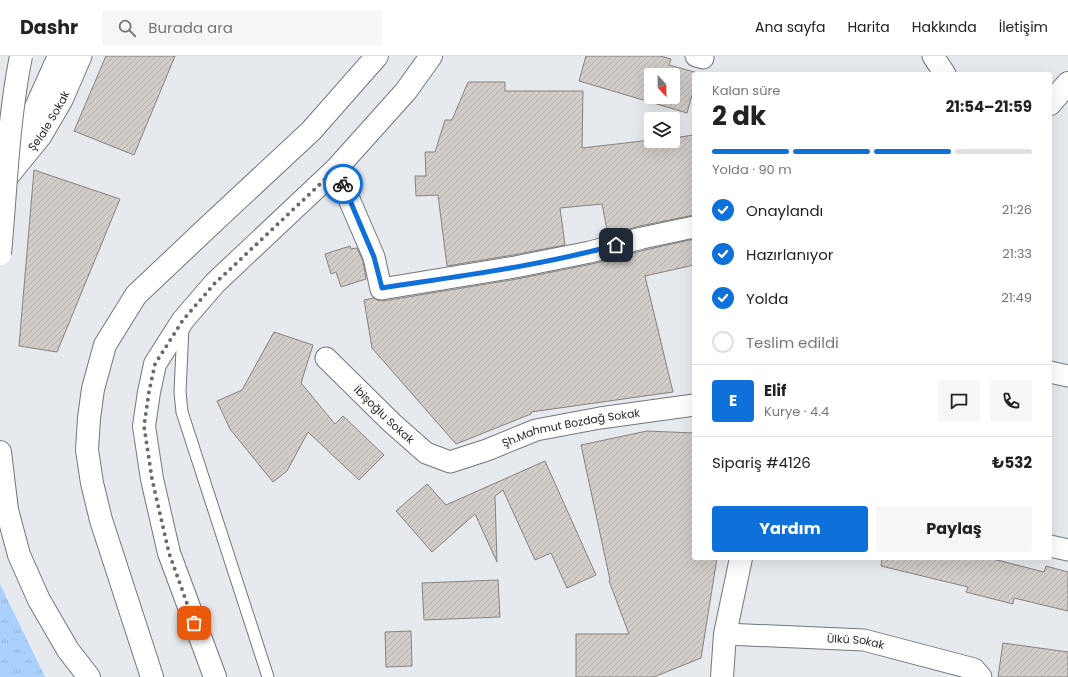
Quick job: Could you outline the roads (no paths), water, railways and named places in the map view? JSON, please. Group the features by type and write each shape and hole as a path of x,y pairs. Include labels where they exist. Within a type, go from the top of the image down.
{"main road":[{"path":"0,254 3,183 21,56"},
{"path":"3,183 59,56"},
{"path":"152,677 101,520 92,483 87,450 93,389 106,345 136,295 311,131 377,56"},
{"path":"215,677 169,553 152,479 144,426 155,364 183,320 215,283 336,169 406,91 431,56"},
{"path":"1052,102 1068,83"},
{"path":"0,452 7,510 19,554 39,600 68,650 89,677"},
{"path":"722,677 724,634 741,560"}],"street":[{"name":"Şelale Sokak","path":"3,183 41,136 62,100 81,56"},
{"path":"933,56 944,72"},
{"path":"336,169 374,257 382,288 515,267 590,252 642,238 692,227"},
{"name":"İbişoğlu Sokak","path":"326,358 392,423 426,453 450,462"},
{"path":"1052,372 1068,376"},
{"name":"Şh.Mahmut Bozdağ Sokak","path":"450,462 487,450 536,430 600,418 692,406"},
{"path":"1052,546 1068,550"},
{"name":"Ülkü Sokak","path":"724,634 864,640 974,669 981,677"}],"lane":[{"path":"183,320 180,392 182,412 268,677"}]}
